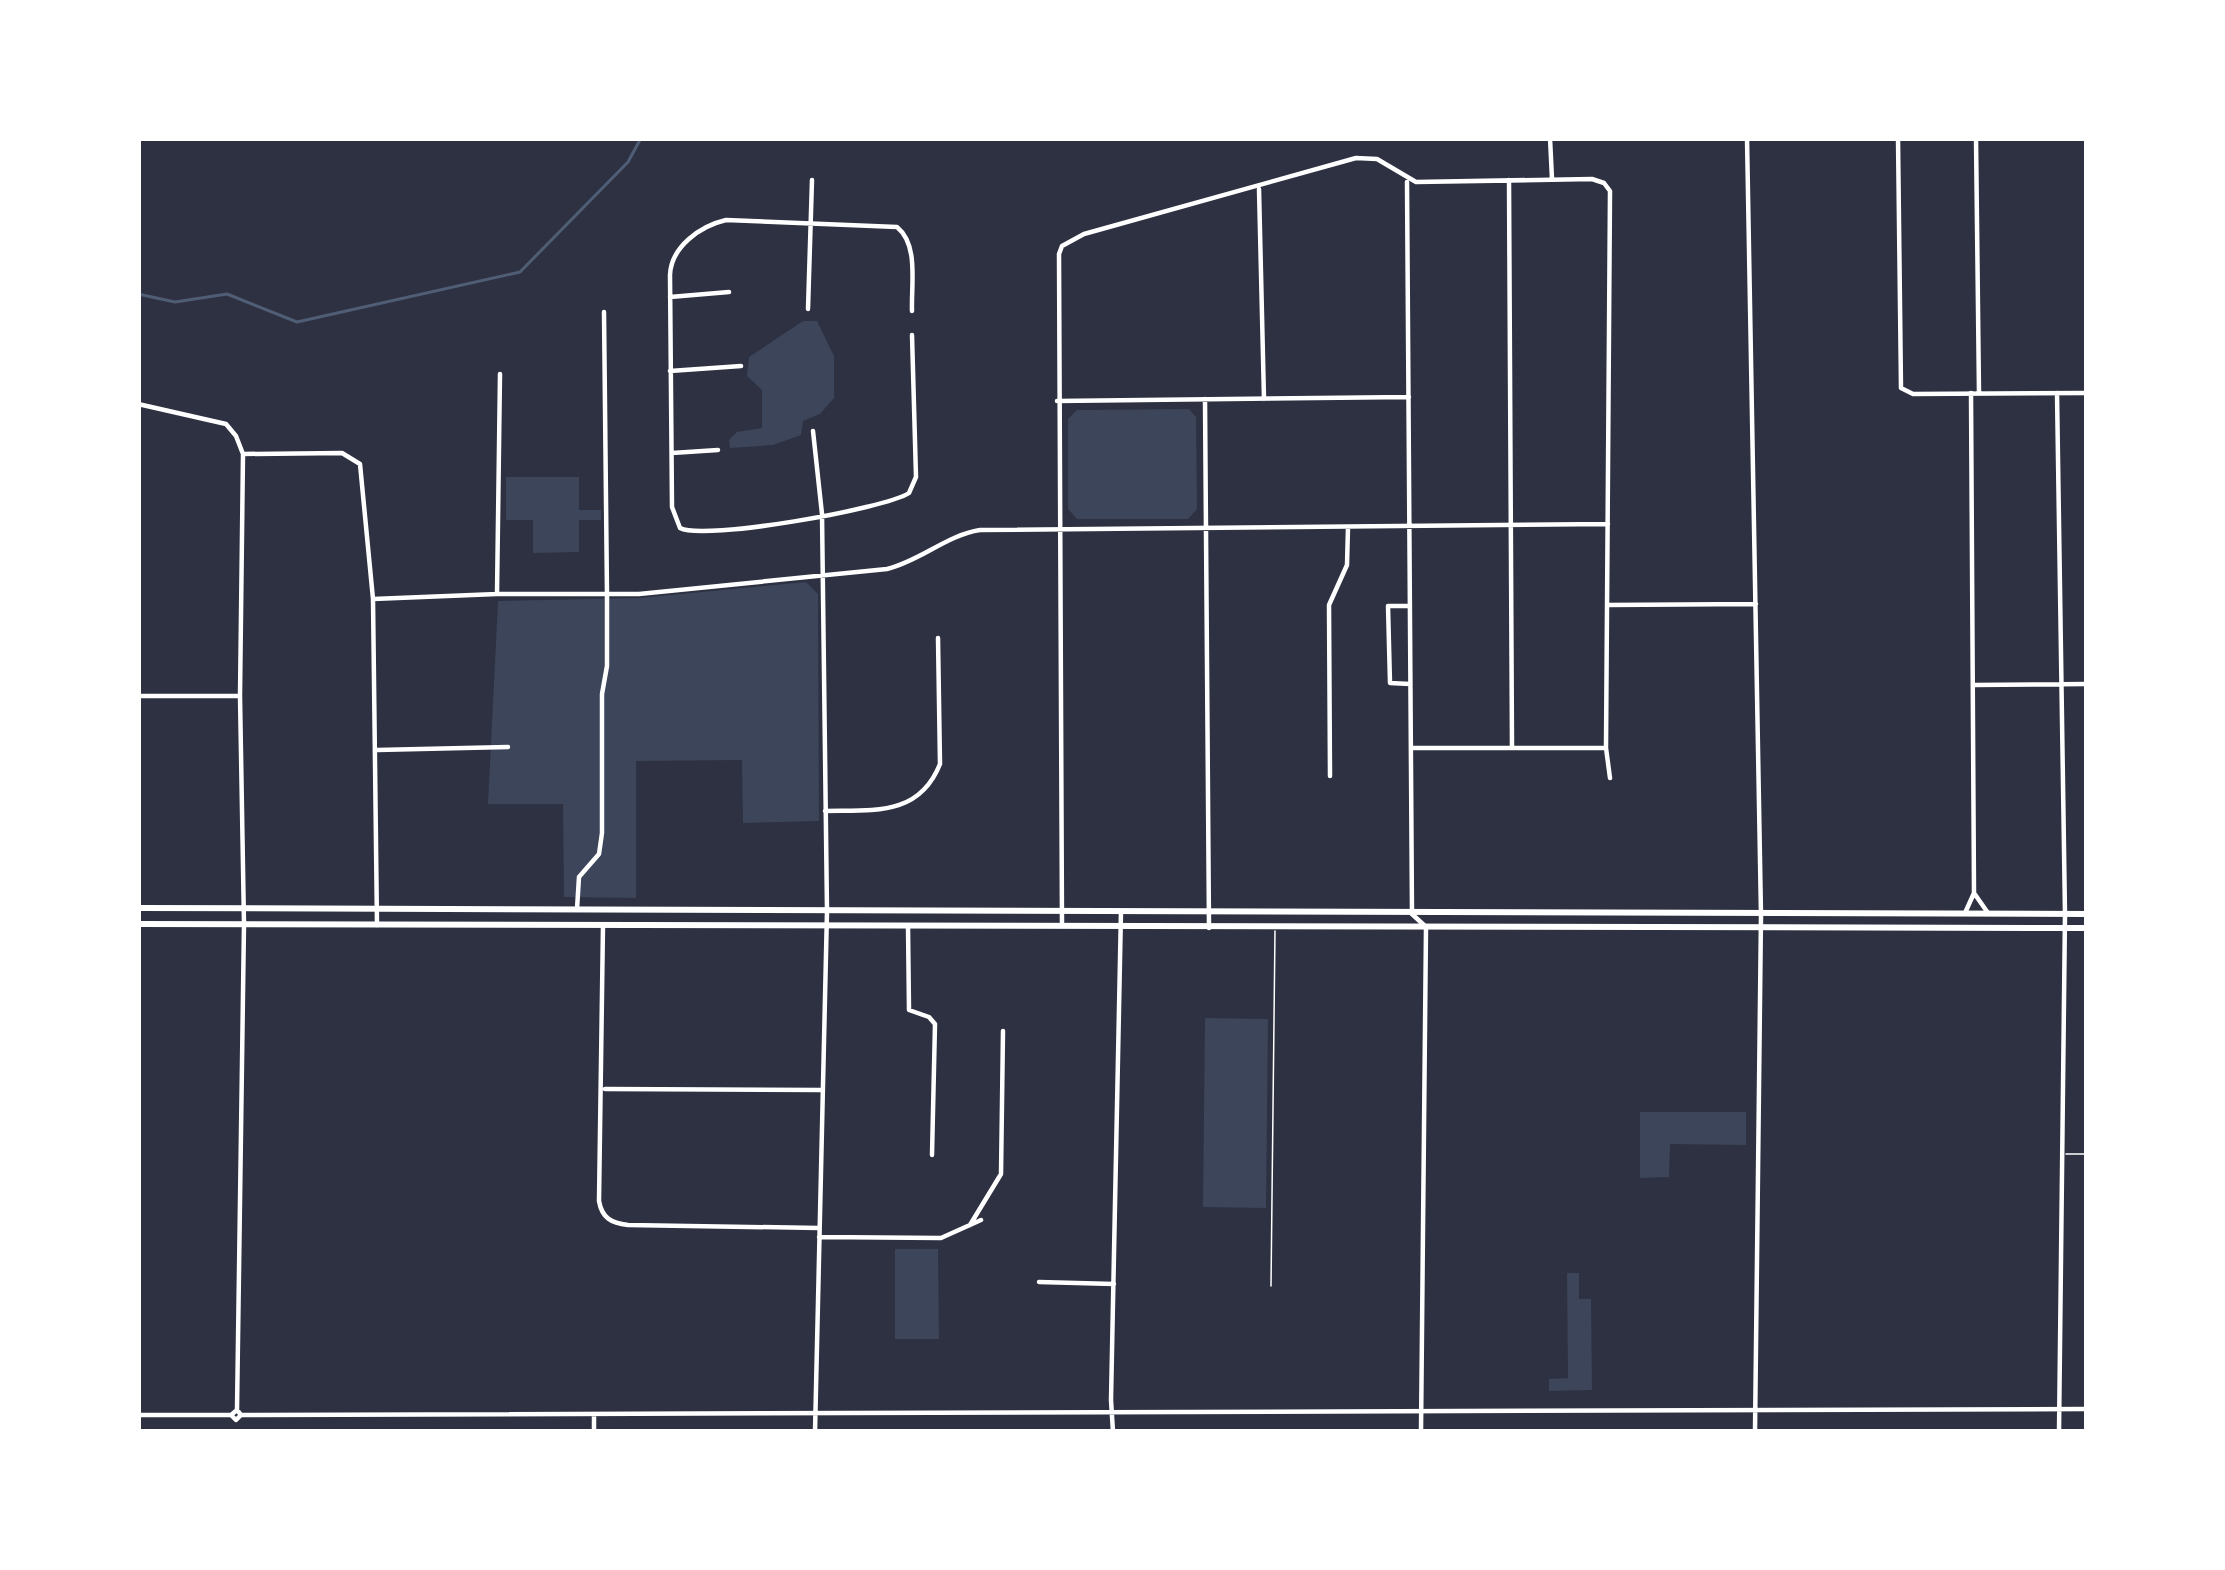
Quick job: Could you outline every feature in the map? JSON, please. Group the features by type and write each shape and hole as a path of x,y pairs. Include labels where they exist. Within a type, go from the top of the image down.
{"main road":[{"path":"138,908 2087,914"},
{"path":"138,924 2087,928"}],"street":[{"path":"1550,138 1552,179"},
{"path":"1748,138 1761,915 1755,1432"},
{"path":"1898,138 1898,375 1903,391 2087,393"},
{"path":"1965,913 1974,893 1976,138"},
{"path":"1062,926 1056,274 1062,246 1084,234 1367,156 1407,179 1426,183 1592,179 1604,183 1612,200 1606,748 1610,778"},
{"path":"808,309 812,179"},
{"path":"1407,179 1412,914 1426,927 1421,1432"},
{"path":"1509,180 1512,748"},
{"path":"1259,187 1264,399"},
{"path":"912,311 910,248 902,231 888,226 715,223 674,253 670,262 674,518 687,532 768,526 894,502 914,485 913,335"},
{"path":"670,296 729,292"},
{"path":"577,909 579,877 602,847 607,594 604,312"},
{"path":"670,371 740,366"},
{"path":"497,594 500,374"},
{"path":"2057,393 2065,914 2059,1432"},
{"path":"1057,401 1408,397"},
{"path":"1205,400 1209,928"},
{"path":"138,404 226,424 243,454 244,925 236,1432"},
{"path":"813,431 822,514 827,911 815,1432"},
{"path":"672,453 718,450"},
{"path":"243,454 341,453 360,464 373,599 377,925"},
{"path":"373,599 607,594 893,568 970,532 1607,524"},
{"path":"1330,776 1329,605 1347,565 1348,526"},
{"path":"1607,605 1756,604"},
{"path":"1410,606 1388,606 1390,682 1410,683"},
{"path":"825,811 893,810 934,777 940,764 938,638"},
{"path":"1973,685 2087,684"},
{"path":"138,696 240,696"},
{"path":"377,750 508,747"},
{"path":"1411,748 1606,748"},
{"path":"1974,893 1988,913"},
{"path":"1114,1432 1121,911"},
{"path":"603,925 599,1201 609,1220 628,1225 819,1228"},
{"path":"908,926 909,1010 935,1024 932,1155"},
{"path":"970,1226 1001,1171 1004,1031"},
{"path":"603,1089 821,1090"},
{"path":"819,1237 941,1238 981,1220"},
{"path":"1039,1282 1114,1284"},
{"path":"138,1415 2087,1409"},
{"path":"594,1414 594,1432"}],"lane":[{"path":"1271,1286 1276,927"},
{"path":"2062,1154 2087,1154"}],"shaded area":[{"path":"803,321 817,321 834,356 834,398 820,414 803,421 801,435 773,445 730,448 729,440 737,432 762,428 762,390 747,376 749,357"},
{"path":"1189,409 1196,417 1197,509 1188,519 1077,519 1068,509 1068,419 1077,410"},
{"path":"506,477 579,477 579,510 601,510 601,520 579,520 579,552 533,553 533,520 506,520"},
{"path":"806,582 818,594 819,821 743,823 742,760 636,761 636,898 564,897 563,804 488,804 498,601 639,598"},
{"path":"1205,1018 1268,1019 1266,1208 1203,1207"},
{"path":"1640,1112 1746,1112 1746,1145 1670,1144 1669,1177 1640,1178"},
{"path":"895,1249 938,1249 939,1339 895,1339"},
{"path":"1567,1273 1579,1273 1579,1299 1591,1299 1592,1390 1549,1391 1549,1379 1568,1378"}],"waterway":[{"path":"138,294 175,302 227,294 297,322 520,272 628,162 641,138"}]}
